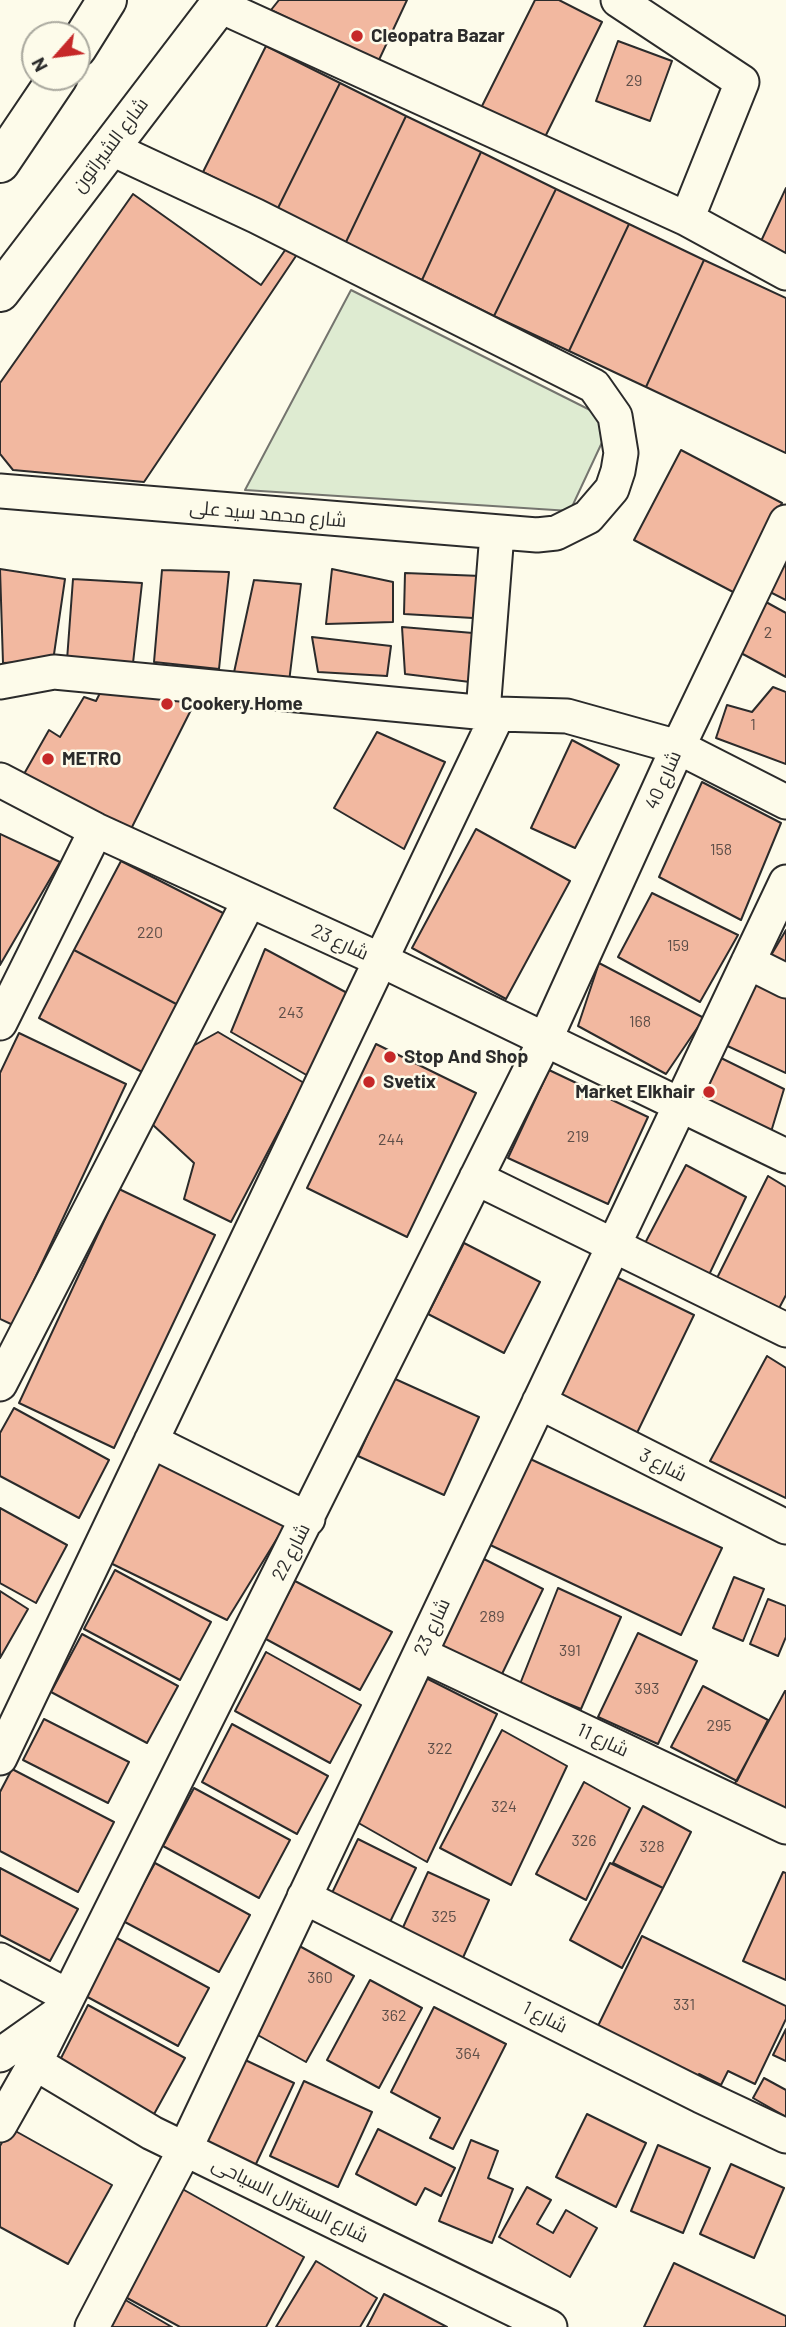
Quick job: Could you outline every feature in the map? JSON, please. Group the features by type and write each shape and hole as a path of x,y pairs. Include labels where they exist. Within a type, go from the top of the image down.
{"street":[{"path":"91,26 107,0"},
{"path":"618,0 742,82 687,219"},
{"path":"220,3 687,219 786,273"},
{"name":"شارع الشيراتون","path":"0,292 220,3"},
{"path":"0,163 49,91"},
{"name":"شارع محمد سيد على","path":"0,491 537,535 573,527 595,510 612,489 621,453 620,435 611,408 594,386 256,216 108,147"},
{"name":"شارع 40","path":"545,1040 678,747 786,522"},
{"path":"0,1758 382,961 490,713 497,533"},
{"path":"0,682 54,672 490,713 567,716 678,747 786,802"},
{"name":"شارع 23","path":"0,780 96,830 382,961 786,1156"},
{"path":"0,1023 96,830"},
{"name":"شارع 23","path":"92,2327 185,2149 786,882"},
{"path":"0,1384 249,901"},
{"path":"748,962 786,981"},
{"name":"شارع 22","path":"0,2125 35,2063 545,1040"},
{"path":"476,1178 785,1327"},
{"name":"شارع 3","path":"539,1402 786,1527"},
{"path":"151,1441 308,1519"},
{"name":"شارع 11","path":"420,1654 786,1827"},
{"name":"شارع 1","path":"304,1897 786,2136"},
{"path":"0,1960 64,2005 0,2055"},
{"name":"شارع السنترال السياحى","path":"35,2063 152,2133 546,2326"}],"green space":[{"path":"351,290 612,421 570,511 245,490"}],"building":[{"name":"Cleopatra Bazar","path":"279,0 407,0 378,62 271,10"},
{"path":"535,0 559,0 602,22 543,141 480,110"},
{"path":"618,41 672,61 650,121 596,101"},
{"path":"266,46 340,83 277,210 203,172"},
{"path":"340,83 406,116 345,244 277,210"},
{"path":"406,116 481,152 422,280 345,244"},
{"path":"481,152 556,189 494,316 422,280"},
{"path":"786,188 786,290 747,271"},
{"path":"556,189 629,224 569,351 494,316"},
{"path":"133,194 261,285 290,243 300,250 144,482 13,470 0,454 0,383"},
{"path":"629,224 704,260 646,387 569,351"},
{"path":"704,260 786,298 786,453 646,387"},
{"path":"681,450 782,503 735,593 634,540"},
{"path":"786,556 786,600 770,592"},
{"path":"0,569 65,579 53,661 3,663"},
{"path":"332,569 393,582 393,622 326,624"},
{"path":"162,570 229,572 219,669 154,662"},
{"path":"405,573 481,576 473,618 404,614"},
{"path":"73,579 142,583 133,663 67,660"},
{"path":"254,580 301,584 289,682 233,677"},
{"path":"766,602 786,613 786,677 739,652"},
{"path":"402,627 473,633 470,682 405,674"},
{"path":"312,637 391,646 387,676 318,672"},
{"path":"773,687 786,692 786,764 716,738 727,705 752,712"},
{"path":"102,689 195,702 131,829 20,781 49,730 60,737 84,697 96,701"},
{"path":"377,732 445,762 404,849 334,808"},
{"path":"572,740 619,765 575,848 531,828"},
{"path":"702,782 781,823 741,920 659,877"},
{"path":"476,829 570,881 506,999 412,948"},
{"path":"0,834 60,862 0,965"},
{"path":"121,861 227,915 180,1006 74,950"},
{"path":"652,893 738,935 700,1002 618,957"},
{"path":"786,930 786,965 770,957"},
{"path":"265,949 351,995 317,1081 231,1032"},
{"path":"74,950 180,1006 146,1074 39,1018"},
{"path":"599,963 704,1018 666,1074 578,1026"},
{"path":"755,983 786,998 786,1073 721,1043"},
{"path":"218,1032 304,1083 231,1222 184,1199 194,1163 153,1125 184,1051"},
{"path":"19,1033 126,1084 13,1325 0,1319 0,1073"},
{"path":"376,1044 476,1093 407,1237 307,1188"},
{"path":"717,1056 784,1089 771,1132 695,1097"},
{"path":"549,1070 648,1117 608,1204 508,1158"},
{"path":"686,1165 746,1197 707,1279 643,1247"},
{"path":"768,1176 786,1187 786,1295 776,1314 714,1284"},
{"path":"119,1189 215,1235 114,1448 19,1403"},
{"path":"464,1243 540,1282 504,1353 428,1314"},
{"path":"612,1275 694,1315 635,1437 553,1398"},
{"path":"767,1356 786,1368 786,1498 710,1461"},
{"path":"393,1378 479,1417 444,1495 358,1456"},
{"path":"14,1408 109,1460 79,1518 0,1476 0,1433"},
{"path":"151,1441 286,1524 227,1620 94,1555"},
{"path":"526,1457 722,1548 681,1635 486,1543"},
{"path":"0,1508 67,1545 36,1603 0,1583"},
{"path":"484,1559 543,1589 501,1676 440,1645"},
{"path":"115,1570 211,1622 180,1680 84,1629"},
{"path":"734,1577 764,1589 743,1641 713,1628"},
{"path":"295,1581 392,1632 360,1690 264,1638"},
{"path":"558,1588 621,1617 581,1709 520,1684"},
{"path":"0,1591 28,1609 0,1658"},
{"path":"768,1599 786,1606 786,1637 778,1656 750,1644"},
{"path":"638,1633 697,1661 658,1744 598,1717"},
{"path":"82,1634 178,1686 147,1743 51,1692"},
{"path":"266,1652 361,1705 330,1763 235,1711"},
{"path":"424,1677 497,1714 427,1862 355,1821"},
{"path":"703,1686 768,1720 737,1781 671,1747"},
{"path":"786,1691 786,1818 734,1785"},
{"path":"44,1719 129,1762 108,1803 23,1760"},
{"path":"232,1724 328,1776 297,1834 202,1782"},
{"path":"502,1730 567,1766 511,1885 440,1848"},
{"path":"12,1769 114,1822 78,1892 0,1851 0,1792"},
{"path":"584,1782 630,1808 586,1900 536,1874"},
{"path":"194,1788 290,1840 259,1898 163,1846"},
{"path":"643,1806 691,1832 663,1888 613,1863"},
{"path":"358,1839 416,1868 389,1924 331,1895"},
{"path":"155,1863 250,1915 219,1972 123,1921"},
{"path":"610,1863 663,1888 622,1968 570,1940"},
{"path":"0,1868 78,1909 50,1961 0,1935"},
{"path":"428,1872 489,1900 461,1962 400,1934"},
{"path":"783,1872 786,1873 786,1980 743,1961"},
{"path":"113,1936 209,1988 178,2046 82,1994"},
{"path":"642,1936 786,2006 786,2019 755,2084 728,2071 721,2085 699,2074 696,2081 595,2032"},
{"path":"294,1943 354,1976 306,2062 247,2029"},
{"path":"370,1980 422,2008 379,2088 327,2060"},
{"path":"88,2005 185,2058 153,2116 58,2064"},
{"path":"434,2007 506,2044 453,2149 430,2138 440,2118 391,2092"},
{"path":"786,2029 786,2061 773,2055"},
{"path":"241,2058 294,2083 255,2166 202,2141"},
{"path":"764,2078 786,2090 786,2117 753,2098"},
{"path":"304,2081 372,2112 338,2187 270,2156"},
{"path":"587,2114 646,2143 616,2207 556,2177"},
{"path":"10,2128 112,2185 68,2264 0,2227 0,2146"},
{"path":"378,2129 455,2168 441,2196 425,2188 416,2205 356,2174"},
{"path":"471,2140 498,2151 488,2178 513,2189 492,2243 439,2221"},
{"path":"658,2145 710,2168 683,2233 631,2211"},
{"path":"731,2164 784,2188 754,2258 700,2234"},
{"path":"177,2186 304,2257 266,2327 180,2327 118,2293"},
{"path":"527,2187 551,2200 537,2224 553,2233 566,2210 597,2228 570,2277 499,2237"},
{"path":"316,2261 377,2298 360,2327 276,2327"},
{"path":"674,2263 786,2316 786,2327 644,2327"},
{"path":"384,2294 447,2327 367,2327"},
{"path":"122,2298 172,2327 105,2327"}],"place":[{"name":"Cleopatra Bazar","path":"357,36"},
{"name":"Cookery Home","path":"167,704"},
{"name":"METRO","path":"48,759"},
{"name":"Stop And Shop","path":"390,1057"},
{"name":"Svetix","path":"369,1082"},
{"name":"Market Elkhair","path":"709,1092"}]}
